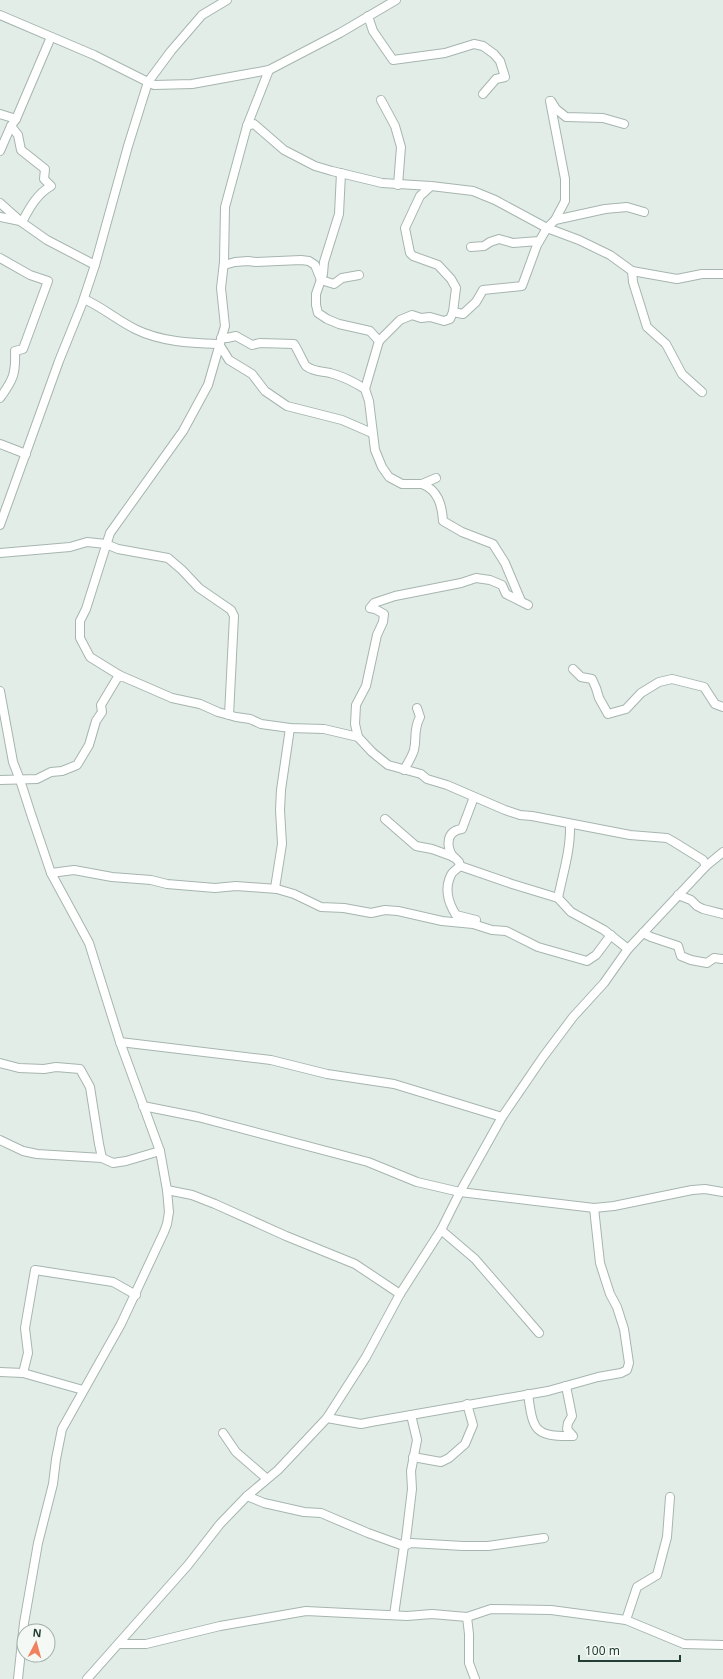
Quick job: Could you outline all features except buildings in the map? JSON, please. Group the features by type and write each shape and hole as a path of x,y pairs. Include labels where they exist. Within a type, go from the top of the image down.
{"street":[{"path":"0,525 59,361 84,299 148,82 171,51 202,15 228,0"},
{"path":"0,15 94,55 154,85 192,84 269,70 396,0"},
{"path":"368,16 373,31 393,60 445,53 474,44 484,46 500,61 506,77 496,79 483,94"},
{"path":"0,151 11,126 16,119 51,37"},
{"path":"269,70 247,126 225,207 224,265 221,288 225,326 208,385 183,430 110,533 86,609 80,621 80,638 90,657 119,675 172,698 200,704 229,715 250,719 272,727 324,730 358,737"},
{"path":"381,100 395,126 401,147 398,185"},
{"path":"453,312 463,314 476,302 483,290 522,286 539,241 547,228 555,220 565,201 565,178 550,101 566,118 603,118 624,124"},
{"path":"0,114 16,119"},
{"path":"247,126 254,124 284,150 315,166 382,184 431,186 473,192 495,200 547,228 579,240 610,255 632,271 677,279 702,274 723,274"},
{"path":"11,126 18,135 21,150 45,169 44,179 51,186 43,190 21,221"},
{"path":"341,173 339,214 324,262 321,280 316,294 316,305 318,313 327,319 339,324 370,331 379,341"},
{"path":"431,186 420,196 405,228 410,253 412,256 438,265 451,279 456,288 453,312 450,320 444,321 430,317 405,317 379,341 365,389 369,401 372,433 382,467 389,477 402,484 422,484 430,487 438,496 443,510 443,521 462,532 493,544 505,563 524,603 506,594 502,585 490,580 476,578 396,596 374,603 370,608 384,614 366,686 356,705 355,724 358,737 372,752 388,765 421,774 427,779 447,785 520,815 630,835 666,838 703,860 706,866"},
{"path":"0,204 47,240 95,265"},
{"path":"555,220 605,209 627,207 644,212"},
{"path":"0,217 21,221"},
{"path":"471,247 484,246 499,239 513,243 539,241"},
{"path":"0,258 30,275 48,281 23,349 15,351 16,361 12,382 0,398"},
{"path":"224,265 248,261 301,260 315,265 321,280"},
{"path":"632,271 647,326 666,344 682,374 702,392"},
{"path":"321,280 334,284 342,278 359,275"},
{"path":"84,299 97,304 134,329 158,338 185,343 220,341 236,336 252,345 260,343 294,344 302,356 304,364 314,371 339,376 365,389"},
{"path":"220,341 229,360 252,374 265,391 287,406 342,420 372,433"},
{"path":"0,444 26,454"},
{"path":"422,484 436,478"},
{"path":"0,553 70,547 87,542 106,544 118,549 168,558 199,588 231,610 234,616 229,715"},
{"path":"573,669 581,677 592,679 599,698 608,714 626,709 641,693 659,682 672,679 704,687 716,704 723,706"},
{"path":"0,780 37,779 52,772 62,771 77,764 89,744 96,722 102,712 101,705 119,675"},
{"path":"0,691 13,762 51,873 88,943 120,1042 160,1151 167,1190 169,1212 167,1224 136,1295 62,1429 53,1484 38,1544 24,1623 18,1679"},
{"path":"404,770 414,752 416,737 415,725 420,717 417,708"},
{"path":"275,888 282,844 280,810 281,790 290,728"},
{"path":"453,857 447,846 449,840 453,832 462,829 474,797"},
{"path":"385,819 416,846 432,849 453,857 459,862 460,866 558,898 571,912 612,935 628,949"},
{"path":"558,898 568,856 570,824"},
{"path":"87,1679 188,1565 220,1524 266,1478 278,1470 327,1418 366,1357 400,1294 441,1230 460,1192 502,1117 543,1057 573,1017 604,983 628,949 706,866 723,852"},
{"path":"460,866 451,874 448,887 449,903 456,915 489,923 538,947 587,961 596,955 612,935"},
{"path":"51,873 74,870 112,877 151,880 167,884 215,888 236,886 275,888 294,894 321,907 344,908 371,913 385,910 398,911 442,920 473,924 492,930 506,931"},
{"path":"678,895 691,900 703,909 723,914"},
{"path":"643,932 651,937 678,946 681,956 691,960 707,963 714,958 722,959"},
{"path":"120,1042 271,1060 327,1074 394,1084 502,1117"},
{"path":"0,1063 19,1068 44,1069 56,1067 80,1069 90,1088 102,1158"},
{"path":"143,1106 198,1117 368,1162 417,1182 460,1192 594,1208 614,1206 692,1190 705,1189 723,1192"},
{"path":"0,1140 23,1150 37,1154 102,1158 113,1163 126,1161 160,1151"},
{"path":"167,1190 192,1195 215,1204 355,1264 400,1294"},
{"path":"327,1418 361,1424 528,1394 621,1373 627,1370 629,1363 624,1329 600,1263 594,1208"},
{"path":"441,1230 475,1259 539,1333"},
{"path":"23,1373 28,1354 25,1328 35,1270 114,1282 136,1295"},
{"path":"0,1372 23,1373 83,1390"},
{"path":"528,1394 533,1424 540,1432 549,1435 573,1436 567,1429 568,1422 572,1416 566,1386"},
{"path":"413,1457 441,1462 449,1458 465,1444 473,1425 467,1404"},
{"path":"394,1615 406,1539 412,1489 410,1477 417,1435 411,1415"},
{"path":"223,1433 236,1452 266,1478"},
{"path":"247,1496 264,1503 304,1512 321,1513 368,1533 404,1546 411,1543 488,1546 544,1538"},
{"path":"626,1620 637,1587 657,1575 667,1537 670,1497"},
{"path":"119,1644 146,1644 220,1626 306,1611 407,1616 432,1614 466,1617 491,1609 520,1609 551,1610 626,1620 684,1644 723,1645"},
{"path":"466,1617 469,1634 469,1663 475,1679"}]}
